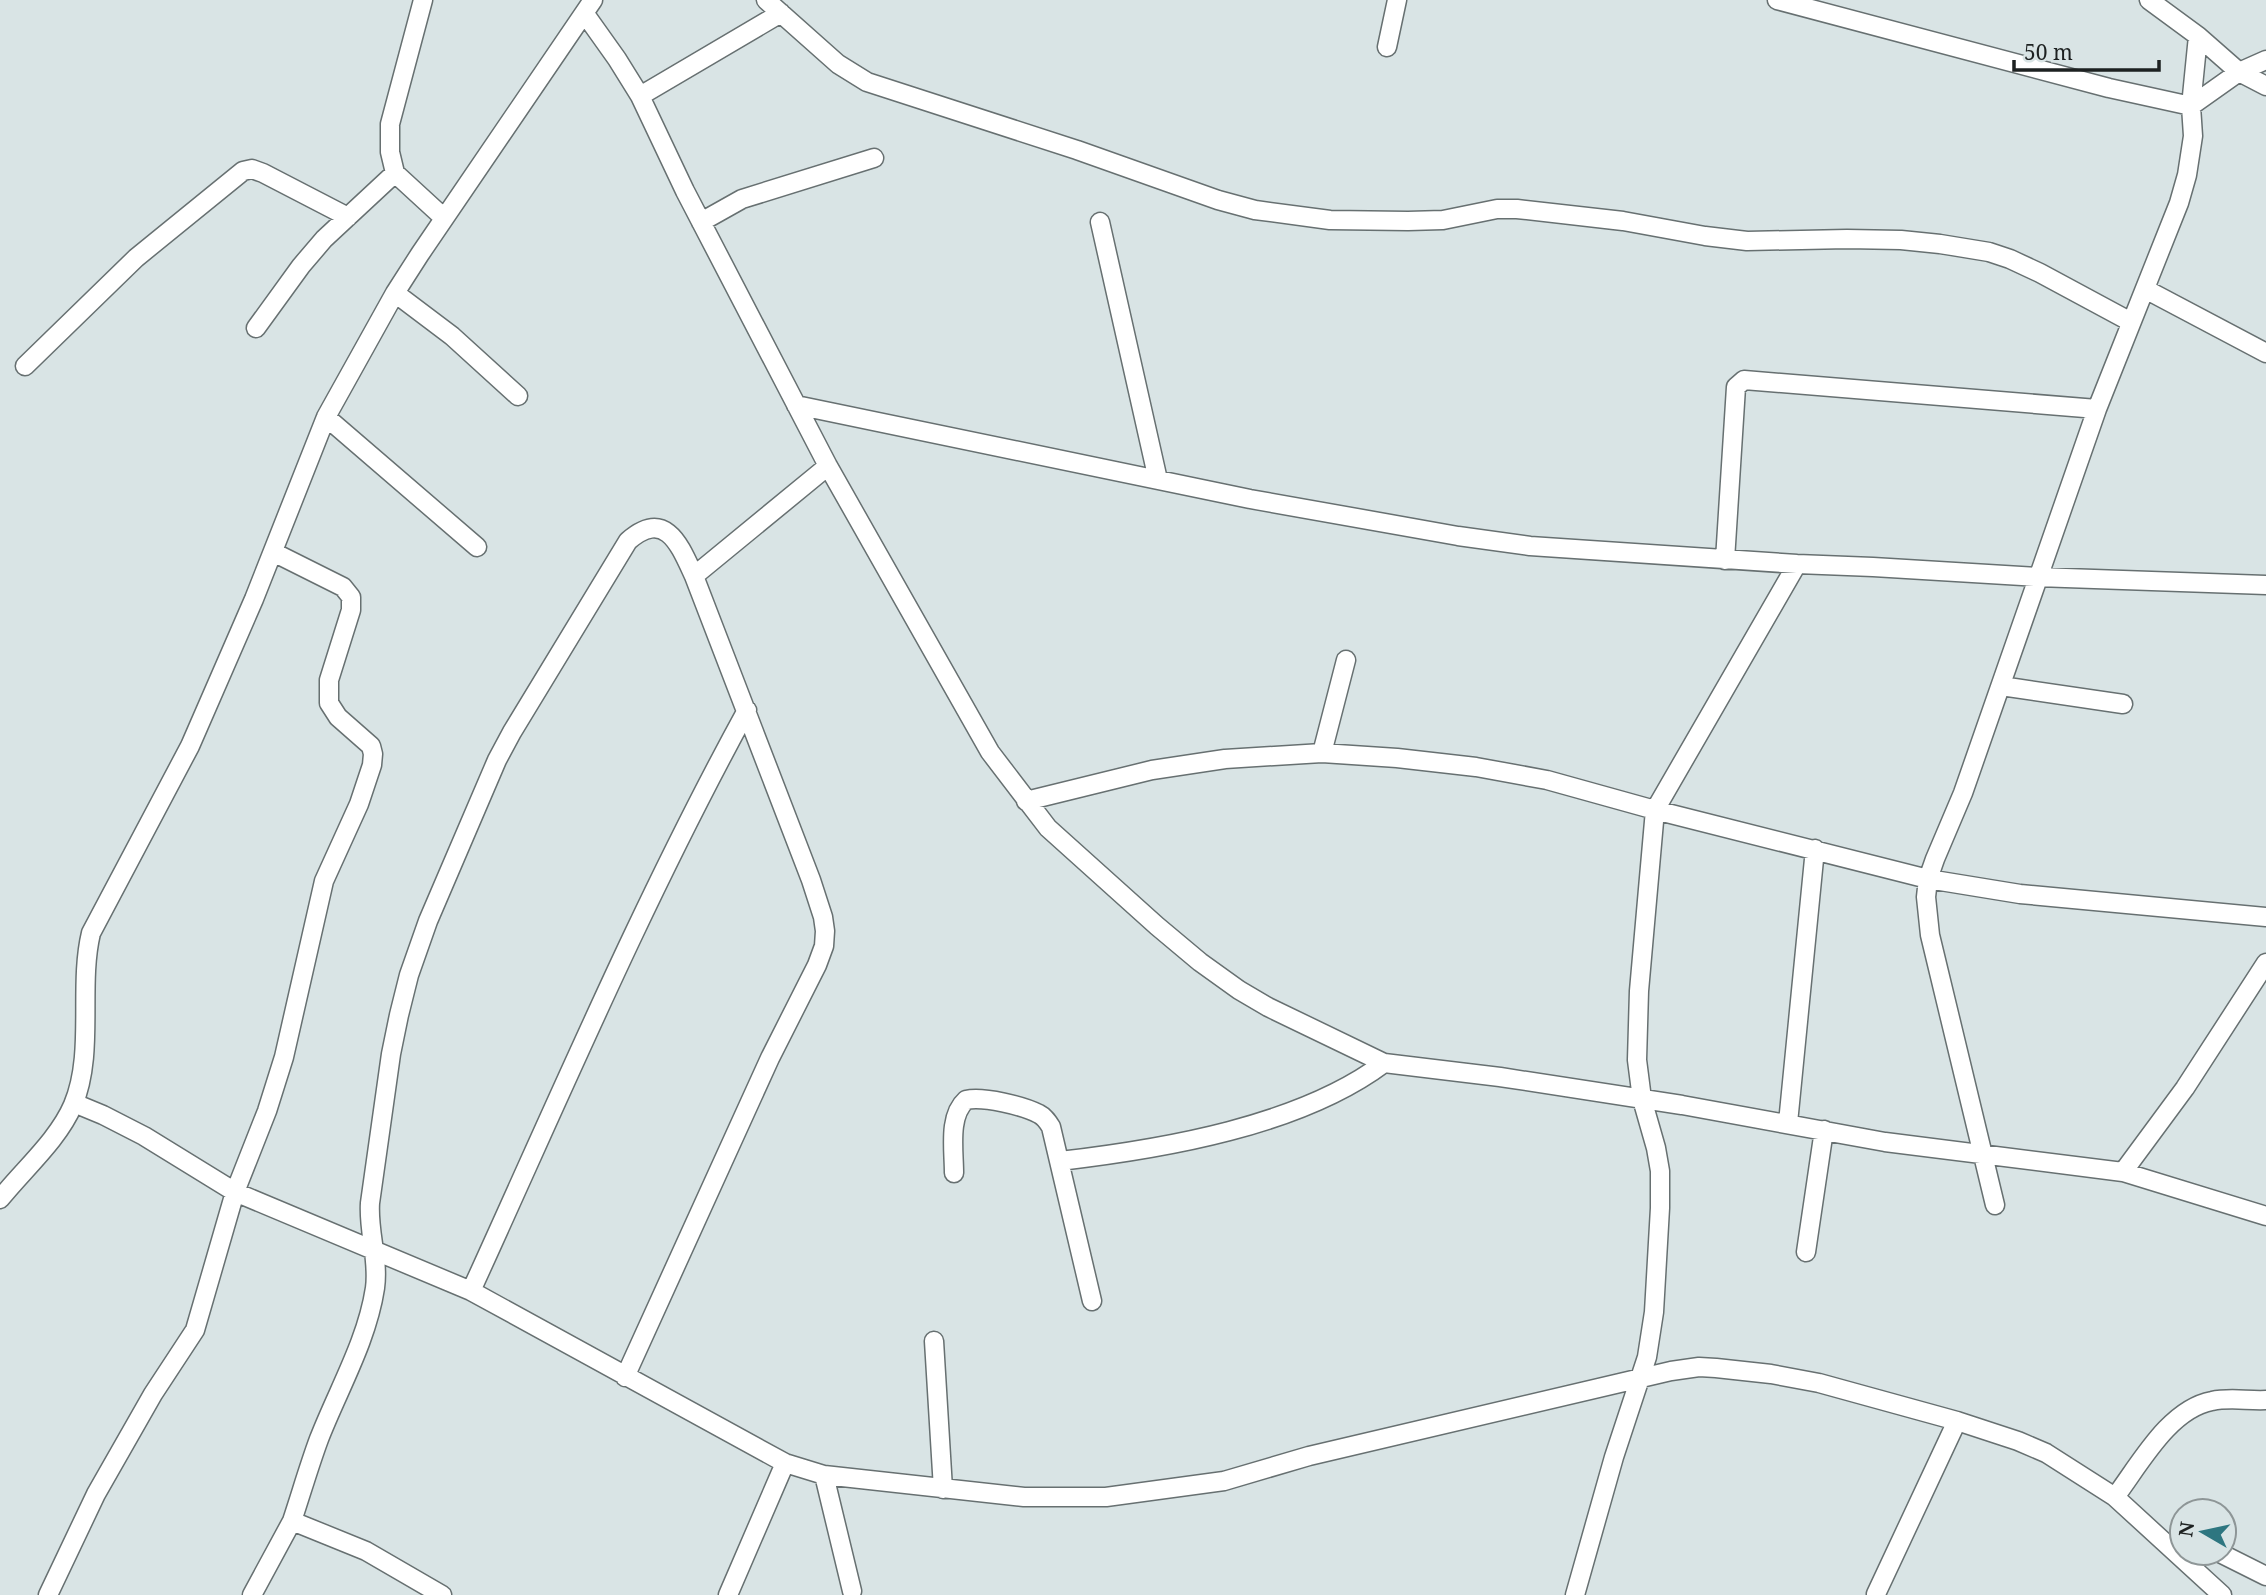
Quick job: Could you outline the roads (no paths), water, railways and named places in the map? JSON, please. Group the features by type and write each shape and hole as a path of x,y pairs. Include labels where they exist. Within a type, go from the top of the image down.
{"street":[{"path":"423,0 390,124 390,152 395,173 444,218"},
{"path":"765,0 838,64 867,82 1255,210 1331,220 1443,220 1497,209 1517,209 1623,221 1747,241 1901,240 1953,246 1989,252 2010,259 2131,322"},
{"path":"1387,47 1397,0"},
{"path":"2149,0 2198,36 2239,72 2266,86"},
{"path":"1783,1 2071,79 2191,106 2239,72 2266,60"},
{"path":"0,1199 49,1140 74,1103 84,1044 86,963 91,933 190,746 273,552 326,417 395,293 589,7 639,96 701,222 828,466 990,752 1048,828 1200,962 1268,1007 1384,1063 1500,1077 1642,1099 1885,1142 2123,1172 2266,1216"},
{"path":"639,96 781,13"},
{"path":"1995,1205 1930,934 1926,914 1928,879 2001,686 2097,410 2179,203 2187,175 2193,136 2191,106 2198,36"},
{"path":"701,222 753,195 874,158"},
{"path":"25,366 136,258 243,171 251,169 263,173 348,217"},
{"path":"257,328 301,266 324,239 395,173"},
{"path":"1100,222 1158,480"},
{"path":"2145,289 2266,352"},
{"path":"395,293 452,336 518,396"},
{"path":"1725,560 1736,387 1744,380 2097,410"},
{"path":"796,405 1250,499 1498,542 1555,549 1797,565 2266,585"},
{"path":"326,417 477,547"},
{"path":"695,576 828,466"},
{"path":"252,1595 292,1521 319,1440 369,1313 376,1273 370,1203 391,1054 403,995 428,921 497,760 530,701 628,541 648,529 669,532 677,538 695,576 818,899 825,931 824,946 817,965 769,1058 625,1377"},
{"path":"48,1595 96,1494 153,1394 195,1330 235,1192 262,1124 284,1057 324,881 368,780 373,754 366,740 338,718 329,703 329,680 351,610 351,597 343,587 273,552"},
{"path":"1575,1595 1614,1457 1647,1357 1654,1312 1661,1190 1656,1148 1638,1075 1637,1036 1655,810 1797,565"},
{"path":"1322,753 1346,660"},
{"path":"2001,686 2123,704"},
{"path":"471,1291 643,916 747,710"},
{"path":"1026,801 1152,770 1225,759 1322,753 1397,758 1507,772 1585,789 1655,810 1928,879 2020,894 2266,917"},
{"path":"1788,1123 1815,849"},
{"path":"2123,1172 2185,1088 2266,963"},
{"path":"1060,1161 1152,1149 1220,1133 1327,1097 1363,1080 1384,1063"},
{"path":"954,1172 956,1115 960,1105 972,1098 988,1100 1045,1118 1051,1127 1060,1161 1092,1301"},
{"path":"74,1103 144,1136 235,1192 471,1291 785,1463 824,1475 1024,1497 1072,1499 1193,1487 1224,1481 1309,1456 1671,1371 1699,1367 1771,1374 1869,1395 1957,1421 2046,1453 2115,1497 2222,1595"},
{"path":"1806,1252 1824,1130"},
{"path":"934,1341 943,1489"},
{"path":"2115,1497 2180,1415 2212,1401 2266,1400"},
{"path":"1876,1594 1957,1421"},
{"path":"728,1595 785,1463"},
{"path":"824,1475 852,1591"},
{"path":"292,1521 366,1550 442,1595"},
{"path":"2151,1532 2168,1536"},
{"path":"2238,1562 2266,1576"}]}
